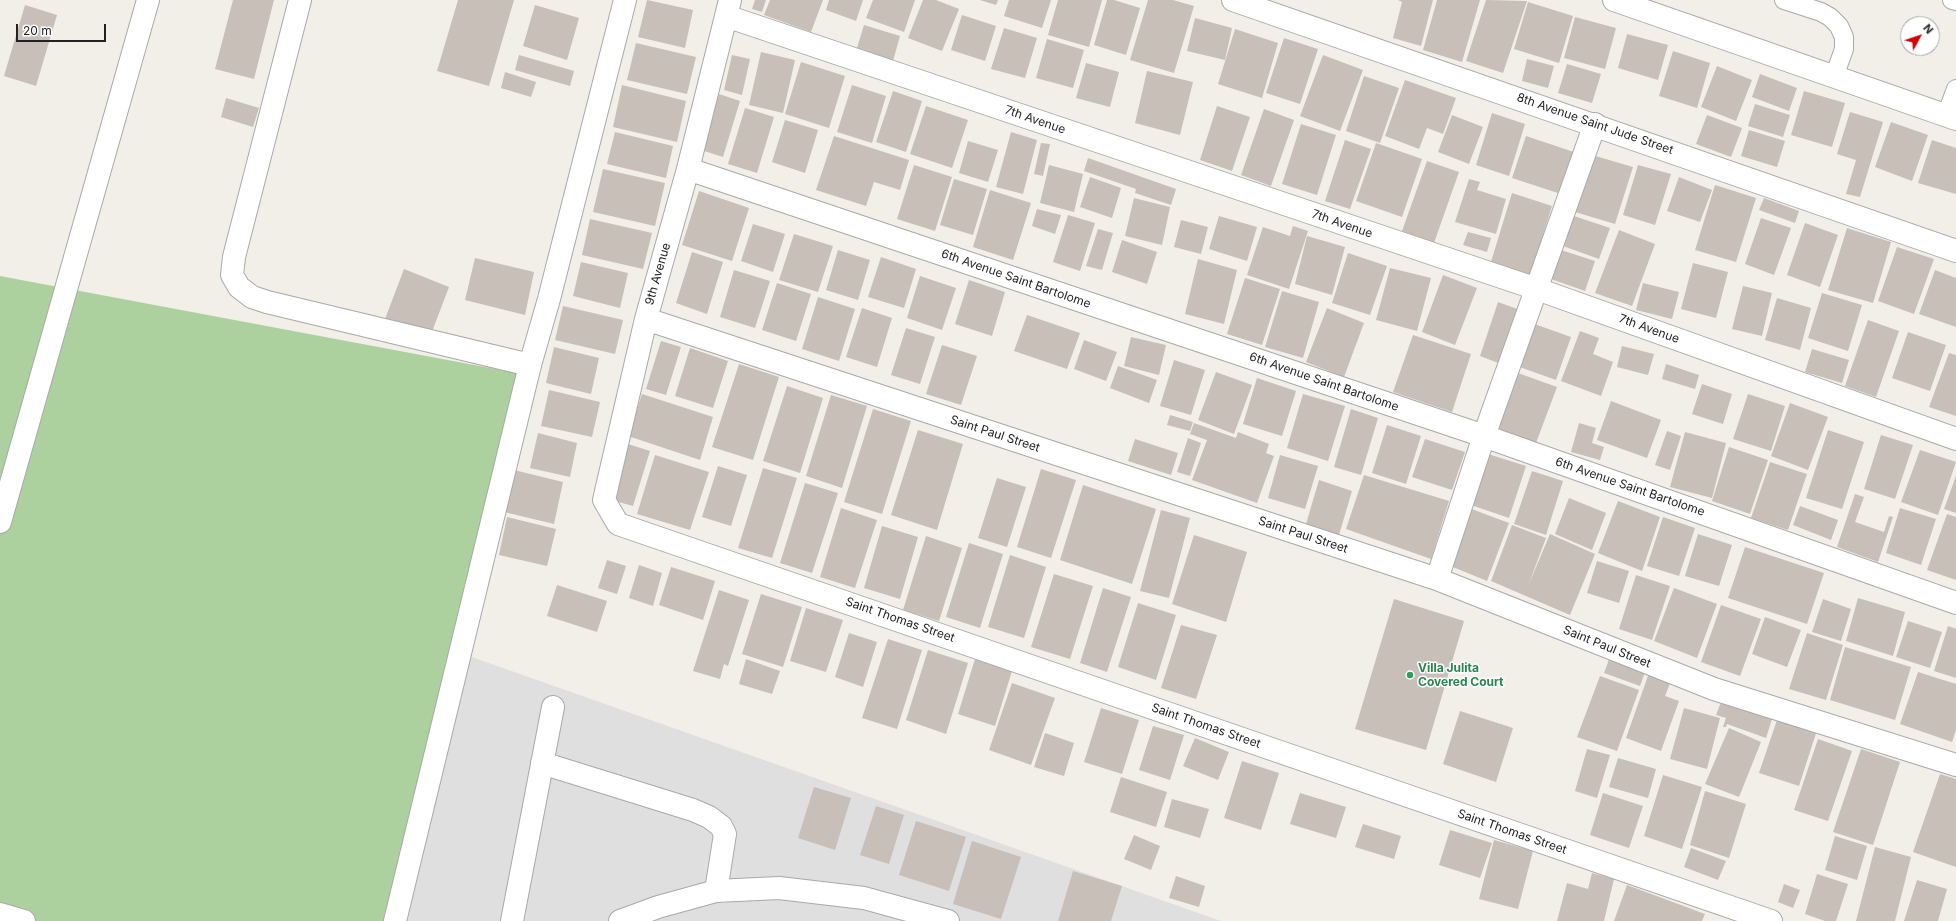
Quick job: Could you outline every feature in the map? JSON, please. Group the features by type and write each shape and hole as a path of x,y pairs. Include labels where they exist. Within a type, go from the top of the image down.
{"street":[{"path":"0,522 148,0"},
{"path":"300,0 234,258 232,275 239,287 252,297 267,302 530,365"},
{"path":"395,921 530,365 550,299 625,0"},
{"name":"8th Avenue Saint Jude Street","path":"1233,0 1595,124 1956,251"},
{"path":"1614,0 1951,118"},
{"name":"9th Avenue","path":"641,531 618,524 604,500 646,319 688,169 728,8"},
{"name":"7th Avenue","path":"728,8 1537,289 1956,439"},
{"path":"1437,579 1484,436 1595,124"},
{"name":"6th Avenue Saint Bartolome","path":"688,169 1484,436 1956,603"},
{"name":"Saint Paul Street","path":"646,319 1437,579 1714,689 1956,765"},
{"name":"Saint Thomas Street","path":"641,531 1771,921"},
{"path":"512,921 553,707"},
{"path":"542,763 693,810 709,817 721,826 725,834 716,890"},
{"path":"620,921 658,906 716,890 779,888 864,898 948,921"},
{"path":"0,914 24,921"}],"lane":[{"path":"1784,0 1821,12 1830,17 1839,26 1844,37 1844,48 1834,77"},
{"path":"1952,0 1956,2"},
{"path":"1951,118 1956,89"}],"shaded area":[{"path":"432,643 1221,921 359,921"}],"green space":[{"path":"0,276 517,373 384,921 0,921"}],"building":[{"path":"233,0 274,0 254,79 215,69"},
{"path":"458,0 514,0 489,86 437,71"},
{"path":"647,0 693,10 685,48 638,37"},
{"path":"755,0 766,0 762,12 752,9"},
{"path":"770,0 823,0 811,32 764,15"},
{"path":"829,0 863,0 856,21 826,10"},
{"path":"873,0 915,0 904,32 866,18"},
{"path":"923,0 936,0 959,9 942,51 908,38"},
{"path":"980,0 998,0 996,5"},
{"path":"1009,0 1051,0 1042,28 1004,16"},
{"path":"1058,0 1102,0 1089,47 1048,35"},
{"path":"1107,0 1114,0 1140,8 1126,55 1094,45"},
{"path":"1148,0 1173,0 1194,6 1174,73 1130,60"},
{"path":"1398,0 1433,0 1421,46 1393,38 1402,2"},
{"path":"1437,0 1480,0 1462,62 1423,50"},
{"path":"1486,0 1527,1 1503,73 1466,61"},
{"path":"1528,2 1573,16 1559,63 1514,49"},
{"path":"25,5 57,15 36,86 4,76"},
{"path":"535,5 579,18 567,60 523,46"},
{"path":"962,15 996,26 985,61 951,50"},
{"path":"1575,17 1616,28 1605,69 1564,58"},
{"path":"1195,18 1232,28 1225,60 1187,51"},
{"path":"864,25 900,36 893,61 856,51"},
{"path":"1004,28 1037,38 1025,78 991,69"},
{"path":"1235,29 1278,43 1262,98 1218,84"},
{"path":"1627,34 1668,45 1658,80 1618,68"},
{"path":"1284,38 1318,49 1300,104 1266,93"},
{"path":"1047,39 1084,50 1073,88 1036,78"},
{"path":"636,43 696,57 687,94 627,80"},
{"path":"1673,51 1710,63 1697,108 1659,96"},
{"path":"761,52 795,60 783,113 749,105"},
{"path":"519,55 574,71 570,86 515,70"},
{"path":"732,55 750,59 742,95 724,90"},
{"path":"1323,55 1363,70 1340,131 1300,116"},
{"path":"1527,59 1554,66 1548,88 1522,81"},
{"path":"801,62 845,76 829,128 785,114"},
{"path":"1086,63 1119,72 1110,107 1076,98"},
{"path":"1567,64 1601,74 1592,103 1558,93"},
{"path":"1717,66 1752,80 1736,121 1701,107"},
{"path":"1147,71 1193,82 1180,135 1135,123"},
{"path":"505,72 536,82 531,97 501,88"},
{"path":"1760,74 1797,88 1789,111 1752,97"},
{"path":"1364,76 1399,88 1380,143 1346,131"},
{"path":"1405,80 1456,98 1443,134 1427,128 1419,149 1385,136"},
{"path":"622,85 686,101 677,142 613,127"},
{"path":"852,85 886,96 872,143 837,132"},
{"path":"893,91 922,101 906,152 876,142"},
{"path":"1804,91 1845,103 1832,147 1791,135"},
{"path":"719,94 740,101 723,157 701,150"},
{"path":"226,98 259,108 253,127 221,117"},
{"path":"1755,104 1790,115 1783,137 1748,126"},
{"path":"926,106 968,120 952,168 910,154"},
{"path":"1217,106 1250,117 1232,171 1200,160"},
{"path":"745,108 774,117 757,173 728,164"},
{"path":"1264,109 1294,120 1271,186 1241,175"},
{"path":"1850,112 1883,122 1860,197 1846,194 1856,160 1837,154"},
{"path":"1492,113 1525,124 1509,176 1476,165"},
{"path":"1452,115 1483,127 1469,164 1438,152"},
{"path":"1707,115 1742,128 1731,157 1696,144"},
{"path":"785,120 818,130 805,173 772,162"},
{"path":"1891,122 1928,135 1912,181 1875,167"},
{"path":"1301,124 1336,135 1317,195 1282,184"},
{"path":"1749,130 1785,141 1777,167 1741,156"},
{"path":"615,132 673,146 666,178 607,164"},
{"path":"1011,132 1037,140 1023,194 996,187"},
{"path":"834,136 909,160 900,190 874,182 866,206 816,190"},
{"path":"1526,136 1574,152 1561,194 1512,178"},
{"path":"1345,140 1371,149 1350,209 1325,201"},
{"path":"1932,140 1956,148 1956,194 1918,183"},
{"path":"968,141 998,150 988,182 959,173"},
{"path":"1041,143 1050,144 1043,176 1034,174"},
{"path":"1376,143 1422,159 1402,217 1356,201"},
{"path":"1592,155 1633,167 1615,224 1575,212"},
{"path":"1088,158 1176,189 1171,205 1135,193 1136,189 1084,171"},
{"path":"1427,161 1459,172 1434,243 1402,231"},
{"path":"914,165 952,177 935,231 897,219"},
{"path":"1049,165 1083,174 1074,212 1040,203"},
{"path":"1638,165 1671,174 1655,225 1623,215"},
{"path":"603,169 665,183 655,226 593,212"},
{"path":"1090,177 1121,188 1112,218 1080,207"},
{"path":"1679,177 1712,190 1700,222 1667,211"},
{"path":"954,179 987,189 973,235 940,225"},
{"path":"1469,179 1480,182 1477,190 1506,199 1496,234 1455,222"},
{"path":"1715,185 1756,198 1736,262 1695,250"},
{"path":"990,190 1031,203 1013,260 973,247"},
{"path":"699,191 749,208 732,261 682,245"},
{"path":"1512,193 1552,206 1530,277 1490,265"},
{"path":"1134,198 1170,207 1162,245 1125,236"},
{"path":"1764,198 1799,211 1795,223 1759,210"},
{"path":"1037,209 1061,215 1055,234 1032,226"},
{"path":"1068,215 1095,223 1080,271 1053,262"},
{"path":"1219,216 1257,227 1247,261 1209,249"},
{"path":"1574,216 1610,228 1599,259 1563,246"},
{"path":"1761,218 1791,228 1774,275 1745,264"},
{"path":"590,219 652,233 643,269 582,255"},
{"path":"1181,220 1208,227 1201,254 1174,247"},
{"path":"1805,223 1838,235 1820,287 1787,275"},
{"path":"753,224 785,234 773,272 741,261"},
{"path":"1293,226 1308,231 1289,289 1247,275 1263,227 1290,236"},
{"path":"1847,228 1891,242 1873,303 1828,290"},
{"path":"1098,229 1113,233 1102,270 1086,266"},
{"path":"1619,230 1655,244 1632,306 1595,293"},
{"path":"1468,232 1491,238 1487,252 1463,245"},
{"path":"794,234 833,246 818,292 779,280"},
{"path":"1307,236 1345,247 1332,295 1295,284"},
{"path":"1122,240 1157,252 1147,284 1112,272"},
{"path":"1897,247 1934,259 1914,314 1878,301"},
{"path":"838,250 870,260 858,300 826,290"},
{"path":"1561,250 1595,261 1585,291 1551,279"},
{"path":"692,252 723,262 707,314 676,303"},
{"path":"1348,253 1387,266 1370,315 1332,303"},
{"path":"881,257 916,269 904,308 868,297"},
{"path":"475,258 534,272 525,315 465,300"},
{"path":"1198,259 1237,270 1224,324 1185,314"},
{"path":"581,262 628,273 620,308 573,296"},
{"path":"1693,263 1728,272 1716,318 1681,309"},
{"path":"1390,268 1431,278 1417,331 1376,320"},
{"path":"404,269 449,287 430,337 385,319"},
{"path":"734,270 770,281 755,328 720,317"},
{"path":"1935,270 1956,278 1956,327 1919,314"},
{"path":"1443,275 1477,288 1455,345 1422,332"},
{"path":"920,276 956,288 942,330 907,318"},
{"path":"1245,278 1280,289 1262,345 1227,334"},
{"path":"969,280 1005,292 992,336 955,324"},
{"path":"777,283 811,294 796,341 762,330"},
{"path":"1643,283 1679,292 1672,319 1636,310"},
{"path":"1743,286 1772,293 1762,336 1732,329"},
{"path":"1282,291 1319,302 1303,358 1265,347"},
{"path":"1822,293 1862,305 1848,351 1808,338"},
{"path":"818,297 855,309 839,361 802,349"},
{"path":"1777,298 1811,308 1800,350 1765,340"},
{"path":"1498,302 1520,310 1501,364 1480,356"},
{"path":"563,306 623,320 615,354 555,340"},
{"path":"862,308 892,318 877,367 846,357"},
{"path":"1327,308 1364,323 1344,377 1306,362"},
{"path":"1027,315 1080,333 1067,369 1014,351"},
{"path":"1868,320 1899,331 1876,397 1845,386"},
{"path":"1529,322 1571,337 1556,380 1514,365"},
{"path":"906,328 935,337 920,384 891,375"},
{"path":"1580,331 1599,338 1593,354 1613,362 1601,396 1561,381"},
{"path":"1908,332 1946,345 1930,391 1892,378"},
{"path":"1413,335 1471,354 1452,412 1393,392"},
{"path":"1131,337 1166,345 1159,375 1124,366"},
{"path":"1084,340 1117,352 1106,381 1074,369"},
{"path":"661,341 681,347 666,395 646,389"},
{"path":"942,345 977,356 961,405 926,394"},
{"path":"1622,346 1654,354 1648,375 1617,367"},
{"path":"554,347 599,358 591,394 546,383"},
{"path":"690,348 728,361 713,408 675,396"},
{"path":"1812,349 1849,360 1842,383 1805,372"},
{"path":"1949,353 1956,355 1956,416 1929,407"},
{"path":"1174,360 1205,370 1191,415 1160,406"},
{"path":"739,364 779,377 753,460 712,447"},
{"path":"1666,364 1699,375 1695,389 1662,379"},
{"path":"1118,366 1157,380 1149,403 1110,388"},
{"path":"1216,372 1252,385 1234,434 1198,420"},
{"path":"1518,373 1557,387 1536,443 1497,428"},
{"path":"1257,378 1296,391 1282,436 1243,424"},
{"path":"1702,384 1732,394 1723,424 1692,414"},
{"path":"787,386 823,398 800,473 763,461"},
{"path":"549,390 600,402 592,437 541,426"},
{"path":"642,394 713,417 700,460 628,436"},
{"path":"1303,394 1345,406 1328,461 1287,448"},
{"path":"1748,394 1785,406 1771,451 1733,439"},
{"path":"831,395 867,406 842,488 806,476"},
{"path":"1611,401 1661,420 1647,458 1597,440"},
{"path":"1790,403 1828,417 1808,470 1771,456"},
{"path":"873,409 911,421 882,514 844,502"},
{"path":"1351,409 1378,418 1361,475 1334,467"},
{"path":"1170,415 1193,422 1190,431 1167,425"},
{"path":"1194,423 1236,438 1238,432 1269,444 1266,453 1274,456 1257,503 1192,480 1207,440 1190,434"},
{"path":"1579,423 1596,428 1592,443 1604,447 1600,460 1571,452"},
{"path":"1387,425 1421,436 1406,484 1372,473"},
{"path":"918,430 963,444 937,530 891,515"},
{"path":"1828,430 1864,442 1842,509 1806,498"},
{"path":"1667,431 1681,436 1670,470 1655,465"},
{"path":"1685,432 1726,443 1712,498 1670,487"},
{"path":"538,433 577,443 570,477 530,468"},
{"path":"1881,435 1913,445 1895,499 1864,489"},
{"path":"1188,438 1201,443 1190,476 1177,472"},
{"path":"1135,439 1178,453 1171,475 1128,461"},
{"path":"1425,439 1465,452 1452,490 1412,477"},
{"path":"628,444 650,451 633,506 611,500"},
{"path":"1729,447 1768,460 1750,514 1712,501"},
{"path":"1920,450 1956,462 1938,515 1901,502"},
{"path":"1485,453 1526,466 1509,518 1468,504"},
{"path":"655,455 709,472 690,530 637,514"},
{"path":"1280,455 1318,466 1305,509 1268,498"},
{"path":"1770,462 1807,474 1788,530 1751,518"},
{"path":"718,466 747,475 731,526 702,517"},
{"path":"763,468 797,478 772,558 738,548"},
{"path":"1041,469 1076,480 1051,558 1017,547"},
{"path":"514,470 563,482 554,524 504,512"},
{"path":"1532,471 1563,481 1546,535 1514,524"},
{"path":"1364,475 1449,501 1431,559 1346,529"},
{"path":"1956,476 1956,513 1944,509"},
{"path":"997,478 1026,487 1007,547 978,538"},
{"path":"1319,480 1352,491 1339,535 1306,524"},
{"path":"805,483 838,493 812,573 780,563"},
{"path":"1083,485 1156,509 1132,584 1060,560"},
{"path":"1855,494 1864,497 1855,522 1884,532 1889,516 1893,517 1878,562 1837,547"},
{"path":"1569,498 1606,513 1592,550 1555,534"},
{"path":"1618,501 1660,517 1642,571 1598,553"},
{"path":"1800,506 1838,520 1831,540 1793,525"},
{"path":"841,508 877,520 855,588 820,577"},
{"path":"1469,508 1509,523 1487,581 1448,565"},
{"path":"1900,508 1936,519 1921,565 1886,553"},
{"path":"1161,510 1190,518 1169,598 1140,591"},
{"path":"1947,514 1956,517 1956,580 1927,570"},
{"path":"507,517 556,529 547,566 499,555"},
{"path":"1663,517 1695,528 1679,576 1647,566"},
{"path":"1512,525 1546,538 1528,586 1550,534 1595,554 1570,615 1491,581"},
{"path":"882,526 918,537 900,599 864,588"},
{"path":"1698,534 1732,545 1719,586 1685,576"},
{"path":"1194,535 1247,552 1226,622 1172,604"},
{"path":"926,536 962,548 939,621 903,610"},
{"path":"969,543 1003,554 980,628 946,617"},
{"path":"1745,547 1824,573 1807,624 1728,598"},
{"path":"1010,555 1046,567 1024,638 988,627"},
{"path":"607,560 626,566 617,594 598,588"},
{"path":"1597,561 1629,571 1619,603 1587,593"},
{"path":"639,565 662,573 653,606 629,598"},
{"path":"671,567 715,581 703,620 659,605"},
{"path":"1054,574 1093,586 1070,659 1031,647"},
{"path":"1636,575 1670,586 1652,640 1619,629"},
{"path":"557,585 607,601 597,632 547,616"},
{"path":"1103,588 1131,597 1107,672 1080,663"},
{"path":"1674,588 1717,604 1697,658 1654,641"},
{"path":"719,590 749,600 728,666 724,664 720,679 693,671"},
{"path":"761,594 802,607 783,667 742,654"},
{"path":"1858,598 1905,612 1893,656 1846,641"},
{"name":"Villa Julita Covered Court","path":"1394,599 1464,621 1426,750 1355,729"},
{"path":"1823,599 1851,609 1841,641 1812,632"},
{"path":"1138,603 1176,615 1156,680 1118,667"},
{"path":"1721,605 1761,619 1740,676 1701,662"},
{"path":"806,608 843,620 826,672 790,661"},
{"path":"1765,617 1801,630 1787,667 1752,654"},
{"path":"1908,621 1942,632 1930,668 1896,657"},
{"path":"1181,625 1217,635 1196,699 1161,688"},
{"path":"1948,626 1956,629 1956,678 1934,671"},
{"path":"849,633 877,642 863,687 835,677"},
{"path":"1807,633 1843,645 1826,700 1789,689"},
{"path":"888,639 922,650 897,729 862,718"},
{"path":"1845,647 1911,667 1895,720 1830,700"},
{"path":"928,650 968,663 946,734 906,720"},
{"path":"1611,654 1647,667 1640,686 1604,673"},
{"path":"746,659 780,671 772,694 739,684"},
{"path":"975,659 1012,671 995,726 958,714"},
{"path":"1918,672 1956,684 1956,730 1952,742 1900,724"},
{"path":"1649,673 1671,681 1665,696 1679,701 1661,751 1626,738"},
{"path":"1600,676 1639,690 1617,751 1577,737"},
{"path":"1012,683 1055,698 1031,765 989,750"},
{"path":"1723,697 1773,716 1766,738 1727,724 1726,727 1723,727 1726,718 1716,715"},
{"path":"1101,708 1139,720 1122,774 1084,762"},
{"path":"1684,708 1720,718 1707,769 1670,759"},
{"path":"1460,711 1513,728 1496,782 1443,764"},
{"path":"1778,717 1817,730 1799,786 1759,773"},
{"path":"1153,726 1184,735 1170,780 1139,770"},
{"path":"1729,728 1761,742 1739,797 1705,784"},
{"path":"1045,733 1074,743 1064,776 1034,767"},
{"path":"1195,738 1229,752 1218,780 1183,766"},
{"path":"1818,739 1852,751 1828,821 1794,810"},
{"path":"1587,749 1610,755 1597,798 1575,791"},
{"path":"1861,749 1900,762 1873,845 1833,832"},
{"path":"1618,758 1656,769 1648,798 1609,787"},
{"path":"1242,761 1279,773 1261,830 1224,818"},
{"path":"1940,774 1956,779 1956,867 1913,852"},
{"path":"1663,775 1702,787 1682,849 1644,836"},
{"path":"1121,777 1167,792 1156,827 1110,812"},
{"path":"814,787 851,798 835,850 798,838"},
{"path":"1705,791 1746,804 1729,858 1690,845"},
{"path":"1300,793 1346,807 1336,838 1290,824"},
{"path":"1603,793 1643,806 1629,848 1590,835"},
{"path":"1172,799 1209,809 1200,838 1164,827"},
{"path":"876,806 904,815 889,864 860,855"},
{"path":"916,821 966,837 949,891 899,875"},
{"path":"1363,824 1401,836 1394,859 1355,847"},
{"path":"1450,830 1492,843 1480,878 1439,865"},
{"path":"1134,835 1160,846 1151,870 1124,859"},
{"path":"1835,836 1867,846 1857,880 1825,870"},
{"path":"1494,840 1533,851 1518,909 1479,899"},
{"path":"972,841 1021,857 1001,919 953,904"},
{"path":"1875,847 1911,857 1895,921 1856,921"},
{"path":"1691,848 1726,861 1718,880 1684,867"},
{"path":"1073,871 1122,886 1111,921 1058,921"},
{"path":"1592,873 1614,879 1604,921 1557,921 1567,883 1588,889"},
{"path":"1817,874 1848,884 1836,921 1825,921 1805,914"},
{"path":"1176,876 1205,886 1199,907 1169,898"},
{"path":"1917,880 1947,889 1938,921 1904,921"},
{"path":"1784,884 1800,890 1793,908 1778,902"},
{"path":"1627,885 1705,914 1702,921 1614,921"}],"place":[{"name":"Villa Julita Covered Court","path":"1410,675"}]}
